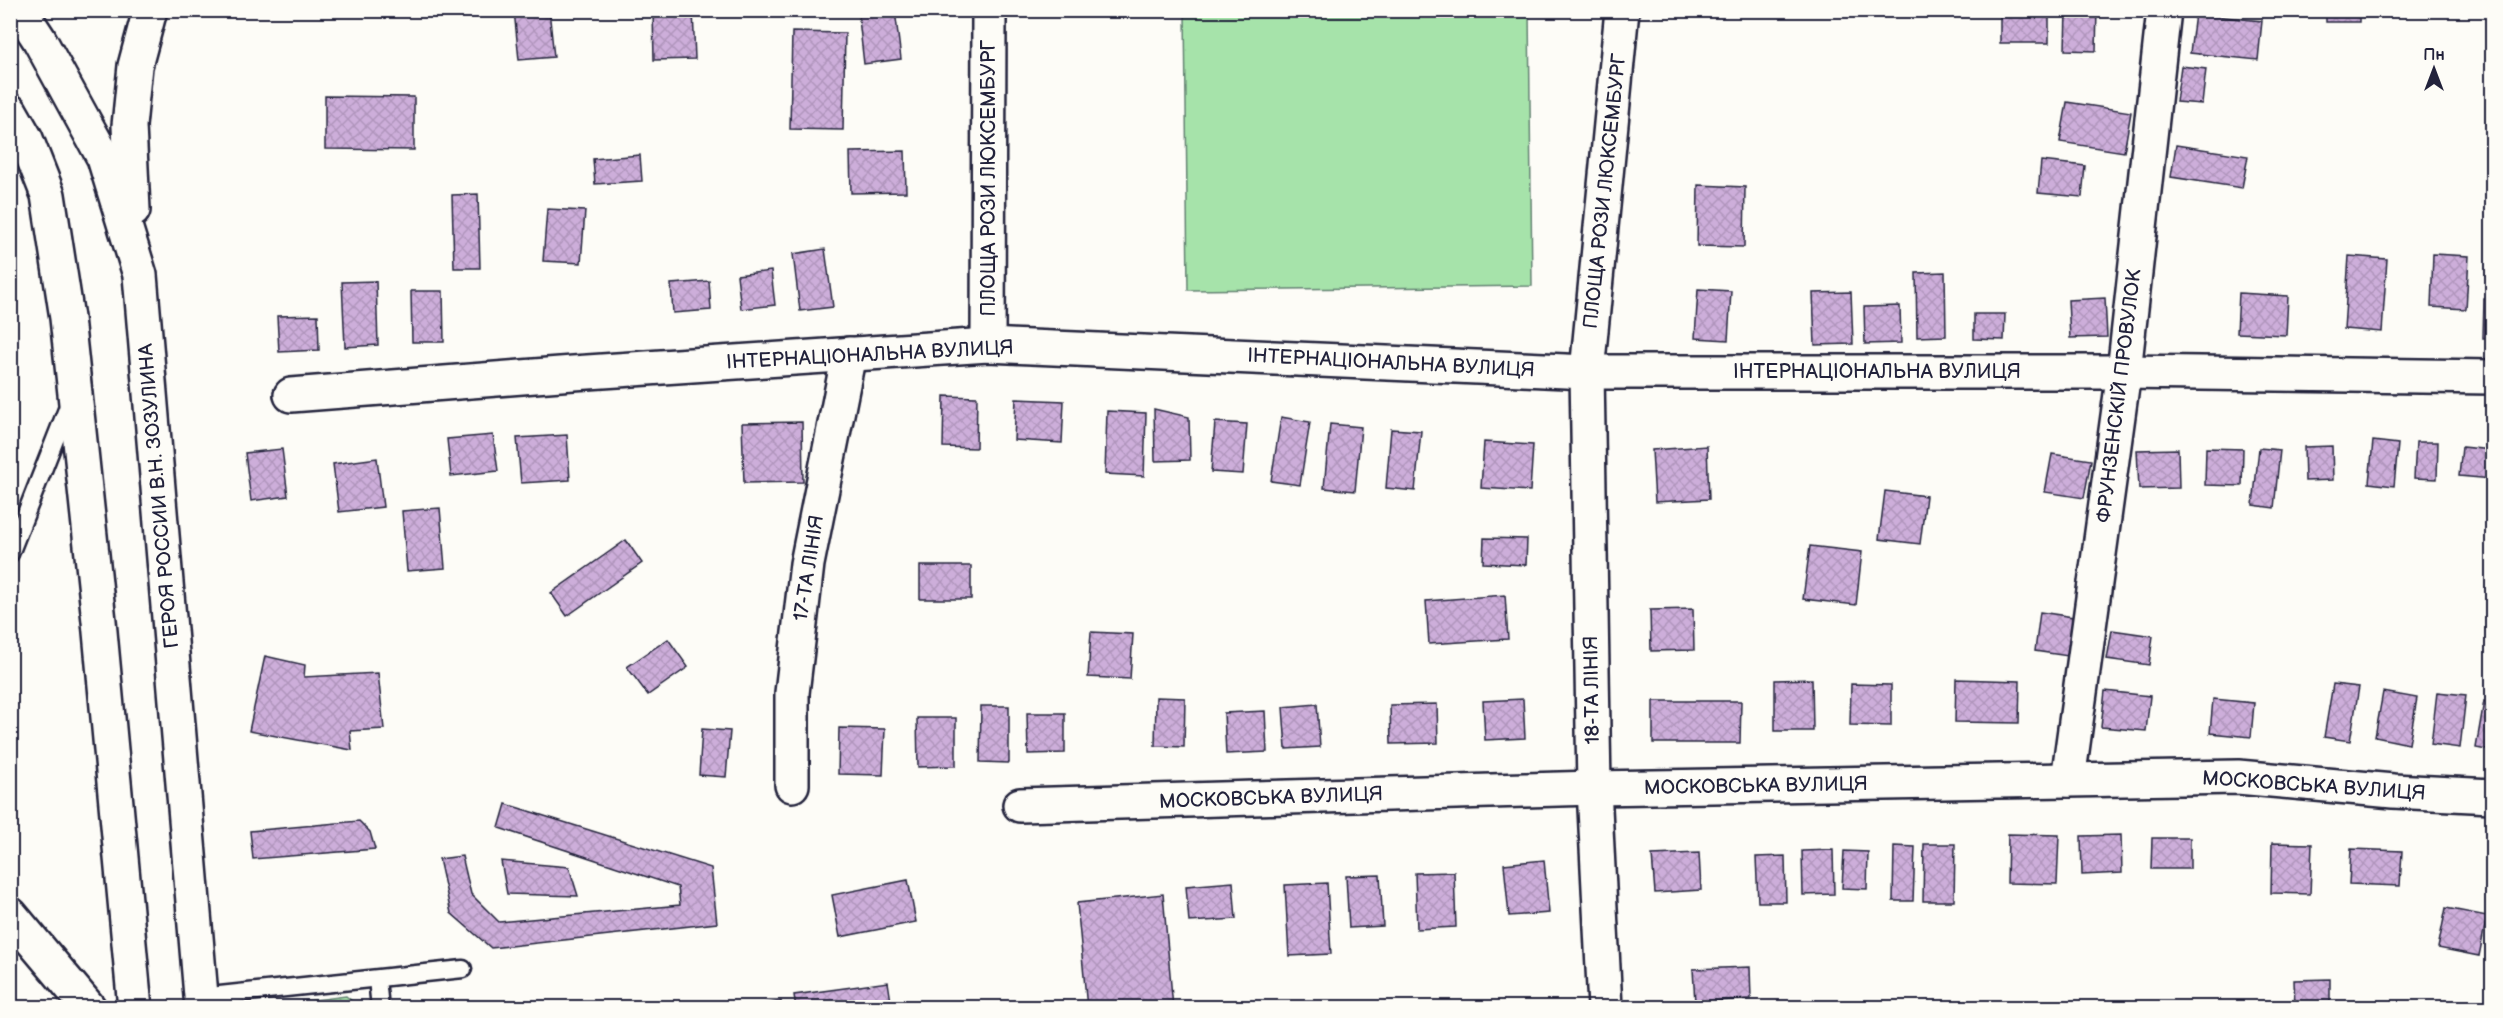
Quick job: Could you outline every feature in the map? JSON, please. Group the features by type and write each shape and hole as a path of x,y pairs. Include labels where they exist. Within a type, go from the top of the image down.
{"street":[{"name":"ГЕРОЯ РОССИИ В.Н. ЗОЗУЛИНА","path":"20,10 39,39 104,158 140,274 202,1002"},
{"path":"140,274 131,188 129,126 135,66 150,10"},
{"name":"ПЛОЩА РОЗИ ЛЮКСЕМБУРГ","path":"988,345 990,10"},
{"name":"ПЛОЩА РОЗИ ЛЮКСЕМБУРГ","path":"1587,372 1622,10"},
{"name":"ФРУНЗЕНСКІЙ ПРОВУЛОК","path":"2068,780 2124,372 2164,10"},
{"path":"10,111 26,139 48,195 67,318 99,621 135,1008"},
{"name":"ІНТЕРНАЦІОНАЛЬНА ВУЛИЦЯ","path":"291,395 988,345 1587,372 2124,372 2493,377"},
{"name":"17-ТА ЛІНІЯ","path":"792,785 792,693 807,564 849,354"},
{"name":"18-ТА ЛІНІЯ","path":"1587,372 1594,788 1605,1008"},
{"name":"МОСКОВСЬКА ВУЛИЦЯ","path":"1020,805 1594,788 2238,777 2393,791 2493,796"},
{"path":"10,914 89,1008"}],"lane":[{"path":"10,554 75,389"},
{"path":"202,1002 463,969"},
{"path":"377,979 380,1008"}],"green space":[{"path":"1185,11 1529,11 1532,286 1188,290"},
{"path":"346,996 359,1007 262,1007"}],"building":[{"path":"514,10 549,10 554,57 519,60"},
{"path":"653,10 693,10 695,59 654,60"},
{"path":"858,10 895,10 901,59 864,64"},
{"path":"2000,10 2049,10 2049,43 2000,43"},
{"path":"2066,10 2097,10 2096,51 2065,50"},
{"path":"2326,10 2359,10 2359,22 2326,22"},
{"path":"2195,14 2262,21 2258,60 2190,53"},
{"path":"792,32 845,33 843,130 790,129"},
{"path":"2181,66 2206,69 2202,104 2176,102"},
{"path":"325,96 414,97 414,150 325,149"},
{"path":"2067,102 2131,112 2124,152 2060,142"},
{"path":"2176,145 2248,156 2242,188 2171,177"},
{"path":"905,151 906,192 851,193 850,152"},
{"path":"640,155 642,181 595,184 593,159"},
{"path":"2041,161 2085,166 2082,197 2038,193"},
{"path":"1698,185 1745,187 1744,247 1697,246"},
{"path":"478,194 480,268 454,268 452,195"},
{"path":"547,209 585,211 581,263 543,261"},
{"path":"825,249 833,307 800,311 793,254"},
{"path":"2433,254 2469,256 2466,309 2431,307"},
{"path":"2349,256 2387,259 2382,332 2344,329"},
{"path":"771,271 775,305 741,309 737,275"},
{"path":"1945,272 1946,336 1917,337 1916,273"},
{"path":"376,281 378,345 345,347 342,282"},
{"path":"709,281 711,310 673,313 671,284"},
{"path":"1698,289 1731,291 1728,340 1695,338"},
{"path":"411,291 443,291 444,342 412,342"},
{"path":"1851,292 1853,344 1815,345 1813,293"},
{"path":"2239,293 2288,296 2286,335 2237,333"},
{"path":"2105,298 2107,337 2070,338 2068,300"},
{"path":"2484,299 2492,299 2492,338 2483,338"},
{"path":"1900,306 1901,343 1865,344 1864,307"},
{"path":"1974,314 2005,314 2004,340 1974,339"},
{"path":"318,315 319,350 279,352 277,316"},
{"path":"944,396 977,397 976,448 943,447"},
{"path":"1016,399 1064,401 1062,443 1014,440"},
{"path":"1154,409 1189,417 1190,460 1155,461"},
{"path":"1107,411 1146,413 1144,476 1105,474"},
{"path":"1281,417 1310,422 1300,485 1271,481"},
{"path":"802,422 803,482 744,483 742,423"},
{"path":"1215,422 1247,424 1243,474 1211,472"},
{"path":"1330,424 1361,427 1355,491 1324,488"},
{"path":"1391,429 1421,431 1415,491 1386,488"},
{"path":"493,435 498,471 451,476 447,439"},
{"path":"567,435 570,480 521,483 517,438"},
{"path":"2373,441 2398,444 2394,486 2369,483"},
{"path":"1484,442 1533,445 1530,491 1481,488"},
{"path":"2416,442 2438,442 2437,479 2414,478"},
{"path":"1707,446 1709,499 1655,502 1652,450"},
{"path":"2332,446 2333,480 2305,481 2304,447"},
{"path":"2462,447 2492,450 2492,479 2459,476"},
{"path":"2206,448 2243,449 2242,486 2205,485"},
{"path":"2259,448 2280,450 2274,508 2253,505"},
{"path":"282,449 288,496 251,501 245,453"},
{"path":"2178,449 2179,488 2139,489 2137,450"},
{"path":"2052,454 2091,460 2084,498 2045,492"},
{"path":"377,458 383,507 339,512 333,464"},
{"path":"1885,491 1926,496 1920,544 1879,539"},
{"path":"440,508 445,568 407,571 402,511"},
{"path":"1484,538 1527,539 1526,565 1483,563"},
{"path":"626,540 642,563 567,616 551,593"},
{"path":"1810,546 1862,552 1856,605 1803,599"},
{"path":"920,566 971,566 971,599 920,599"},
{"path":"1505,595 1508,639 1429,644 1426,601"},
{"path":"1693,609 1694,650 1651,651 1650,610"},
{"path":"2040,612 2073,617 2068,656 2035,651"},
{"path":"2112,630 2153,636 2149,665 2107,659"},
{"path":"1091,632 1133,634 1130,679 1088,677"},
{"path":"668,639 688,667 648,695 627,667"},
{"path":"265,656 305,665 304,677 378,673 384,729 350,731 352,750 249,731"},
{"path":"1812,679 1813,731 1775,731 1775,680"},
{"path":"1956,679 2020,681 2019,723 1955,722"},
{"path":"1851,684 1891,685 1891,726 1850,725"},
{"path":"2333,684 2359,687 2350,741 2324,737"},
{"path":"2105,691 2150,696 2146,731 2101,727"},
{"path":"2383,692 2417,698 2409,744 2375,737"},
{"path":"2437,692 2466,695 2460,748 2431,744"},
{"path":"1156,697 1185,698 1184,747 1155,746"},
{"path":"1523,699 1525,738 1485,740 1483,701"},
{"path":"2213,699 2254,703 2251,737 2210,733"},
{"path":"1653,701 1741,701 1740,743 1653,743"},
{"path":"2484,701 2492,703 2492,751 2476,748"},
{"path":"1317,704 1320,747 1286,749 1283,707"},
{"path":"1437,704 1438,743 1391,744 1390,705"},
{"path":"981,706 1009,706 1009,763 980,762"},
{"path":"1265,711 1267,752 1226,754 1224,713"},
{"path":"1027,713 1065,713 1065,753 1028,754"},
{"path":"917,718 956,718 956,766 918,767"},
{"path":"839,728 885,729 883,775 838,774"},
{"path":"702,729 730,731 726,777 699,775"},
{"path":"506,804 711,868 717,923 491,948 451,913 439,859 462,856 471,894 499,922 680,905 678,887 499,828"},
{"path":"359,821 370,832 375,849 253,859 250,831"},
{"path":"2008,834 2059,835 2057,884 2007,883"},
{"path":"2121,835 2122,873 2082,875 2081,836"},
{"path":"2152,838 2190,838 2190,869 2151,869"},
{"path":"2272,843 2312,844 2310,894 2271,893"},
{"path":"1924,844 1955,844 1954,901 1923,901"},
{"path":"1894,846 1915,847 1913,901 1893,901"},
{"path":"2351,849 2402,851 2400,886 2349,884"},
{"path":"1833,850 1834,894 1803,895 1802,851"},
{"path":"1844,851 1868,852 1867,889 1842,888"},
{"path":"1699,853 1701,890 1655,893 1652,855"},
{"path":"1785,856 1786,902 1758,902 1756,857"},
{"path":"1544,860 1549,913 1509,916 1504,864"},
{"path":"501,861 569,867 578,896 507,894"},
{"path":"1454,872 1456,927 1417,929 1415,873"},
{"path":"1380,875 1383,926 1349,928 1346,876"},
{"path":"908,880 916,922 840,937 832,895"},
{"path":"1233,882 1236,919 1189,922 1186,886"},
{"path":"1327,883 1331,954 1289,956 1285,885"},
{"path":"1163,894 1173,1008 1087,1008 1077,903"},
{"path":"2446,908 2487,916 2479,956 2438,948"},
{"path":"1750,967 1751,999 1695,1002 1693,969"},
{"path":"2330,979 2330,1008 2295,1008 2294,980"},
{"path":"888,982 892,1008 796,1008 794,995"},
{"path":"781,1001 782,1008 735,1008"}]}
